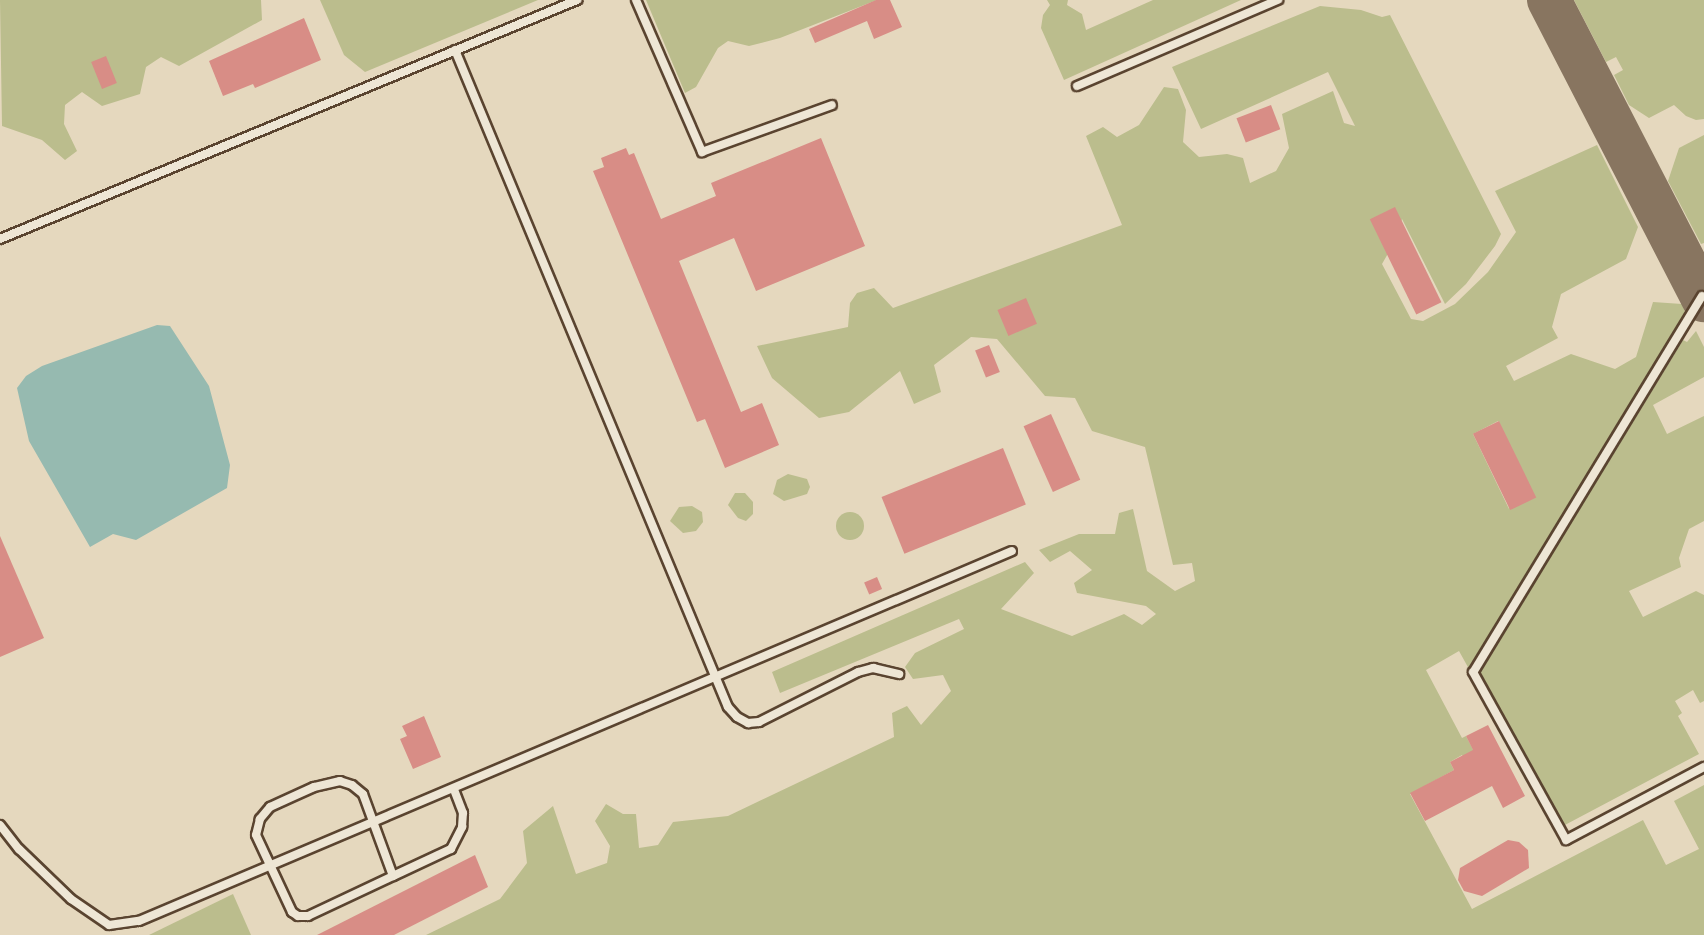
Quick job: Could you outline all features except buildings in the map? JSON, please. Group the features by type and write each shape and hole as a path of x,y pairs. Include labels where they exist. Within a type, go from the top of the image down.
{"lane":[{"path":"0,238 577,0"},
{"path":"636,0 702,152 832,105"},
{"path":"1077,87 1278,0"},
{"path":"455,51 728,706 737,717 748,723 759,722 858,672 873,668 899,674"},
{"path":"1702,296 1473,672 1566,840 1704,767"},
{"path":"0,825 19,849 71,899 109,925 139,921 1012,551"},
{"path":"393,876 363,794 352,785 339,781 314,786 270,807 260,819 256,835 269,866 292,912 297,916 308,916 451,849 457,841 463,813 454,789"}],"green space":[{"path":"0,0 261,0 262,20 179,66 161,57 146,67 140,94 102,106 82,92 65,105 64,124 77,151 65,160 42,140 2,126"},
{"path":"320,0 538,0 365,72 344,55"},
{"path":"646,0 877,0 780,38 749,46 728,41 718,48 696,87 685,93"},
{"path":"1047,0 1068,0 1067,5 1082,14 1086,30 1153,0 1241,0 1064,80 1041,28 1043,15 1050,5"},
{"path":"1574,0 1704,0 1704,119 1696,120 1686,116 1674,105 1649,118 1629,105 1614,75 1623,70 1616,57 1606,62"},
{"path":"1320,6 1361,10 1382,17 1390,15 1501,234 1495,246 1466,284 1445,304 1402,219 1398,236 1382,264 1411,319 1423,321 1455,304 1488,272 1516,232 1495,191 1597,145 1638,227 1626,259 1561,294 1552,327 1558,338 1506,366 1514,381 1571,354 1615,369 1636,357 1653,302 1682,304 1686,315 1469,669 1459,651 1426,670 1462,738 1466,736 1484,771 1473,776 1462,755 1450,762 1454,770 1410,794 1472,909 1643,820 1666,865 1699,849 1674,801 1704,785 1704,935 426,935 500,899 527,863 523,831 553,806 576,874 607,863 610,846 595,821 606,804 623,814 636,814 639,848 658,845 673,822 728,816 894,737 892,713 907,706 921,725 951,691 943,675 913,679 905,667 915,653 964,629 959,619 780,693 772,672 1025,562 1034,573 1001,609 1072,636 1124,614 1142,625 1156,614 1146,606 1077,593 1074,583 1092,570 1070,551 1050,562 1039,550 1079,534 1115,534 1119,513 1133,509 1147,571 1175,591 1195,581 1192,563 1173,565 1145,447 1092,431 1075,398 1045,396 997,339 971,337 934,365 941,392 914,404 900,371 849,412 819,418 772,378 757,346 848,327 850,303 857,293 874,288 893,308 1122,225 1086,136 1103,127 1117,137 1139,125 1164,87 1178,89 1186,110 1183,142 1199,157 1227,154 1243,158 1250,183 1276,171 1289,148 1282,114 1333,91 1344,123 1355,126 1328,72 1201,129 1172,67","holes":["1499,421 1509,509 1473,434"]},
{"path":"1704,135 1704,243 1701,244 1668,181 1679,148"},
{"path":"1696,331 1704,347 1704,377 1653,405 1667,434 1704,416 1704,521 1689,529 1679,558 1681,567 1629,591 1643,617 1696,591 1704,595 1704,701 1700,703 1693,690 1675,701 1682,713 1678,716 1699,754 1563,826 1480,672 1683,340 1687,342"},
{"path":"788,474 807,479 810,487 807,494 784,501 773,494 777,480"},
{"path":"735,493 745,493 753,502 753,514 746,521 738,518 728,505"},
{"path":"692,506 702,512 703,522 696,531 683,533 670,521 679,507"},
{"path":"850,512 860,516 864,526 860,536 850,540 840,536 836,526 840,516"},
{"path":"233,894 251,935 149,935"}],"water":[{"path":"157,325 170,326 209,386 230,465 227,488 136,540 113,534 90,547 29,441 17,388 26,376 42,366"}],"taxiway":[{"path":"1549,0 1704,300"}]}
